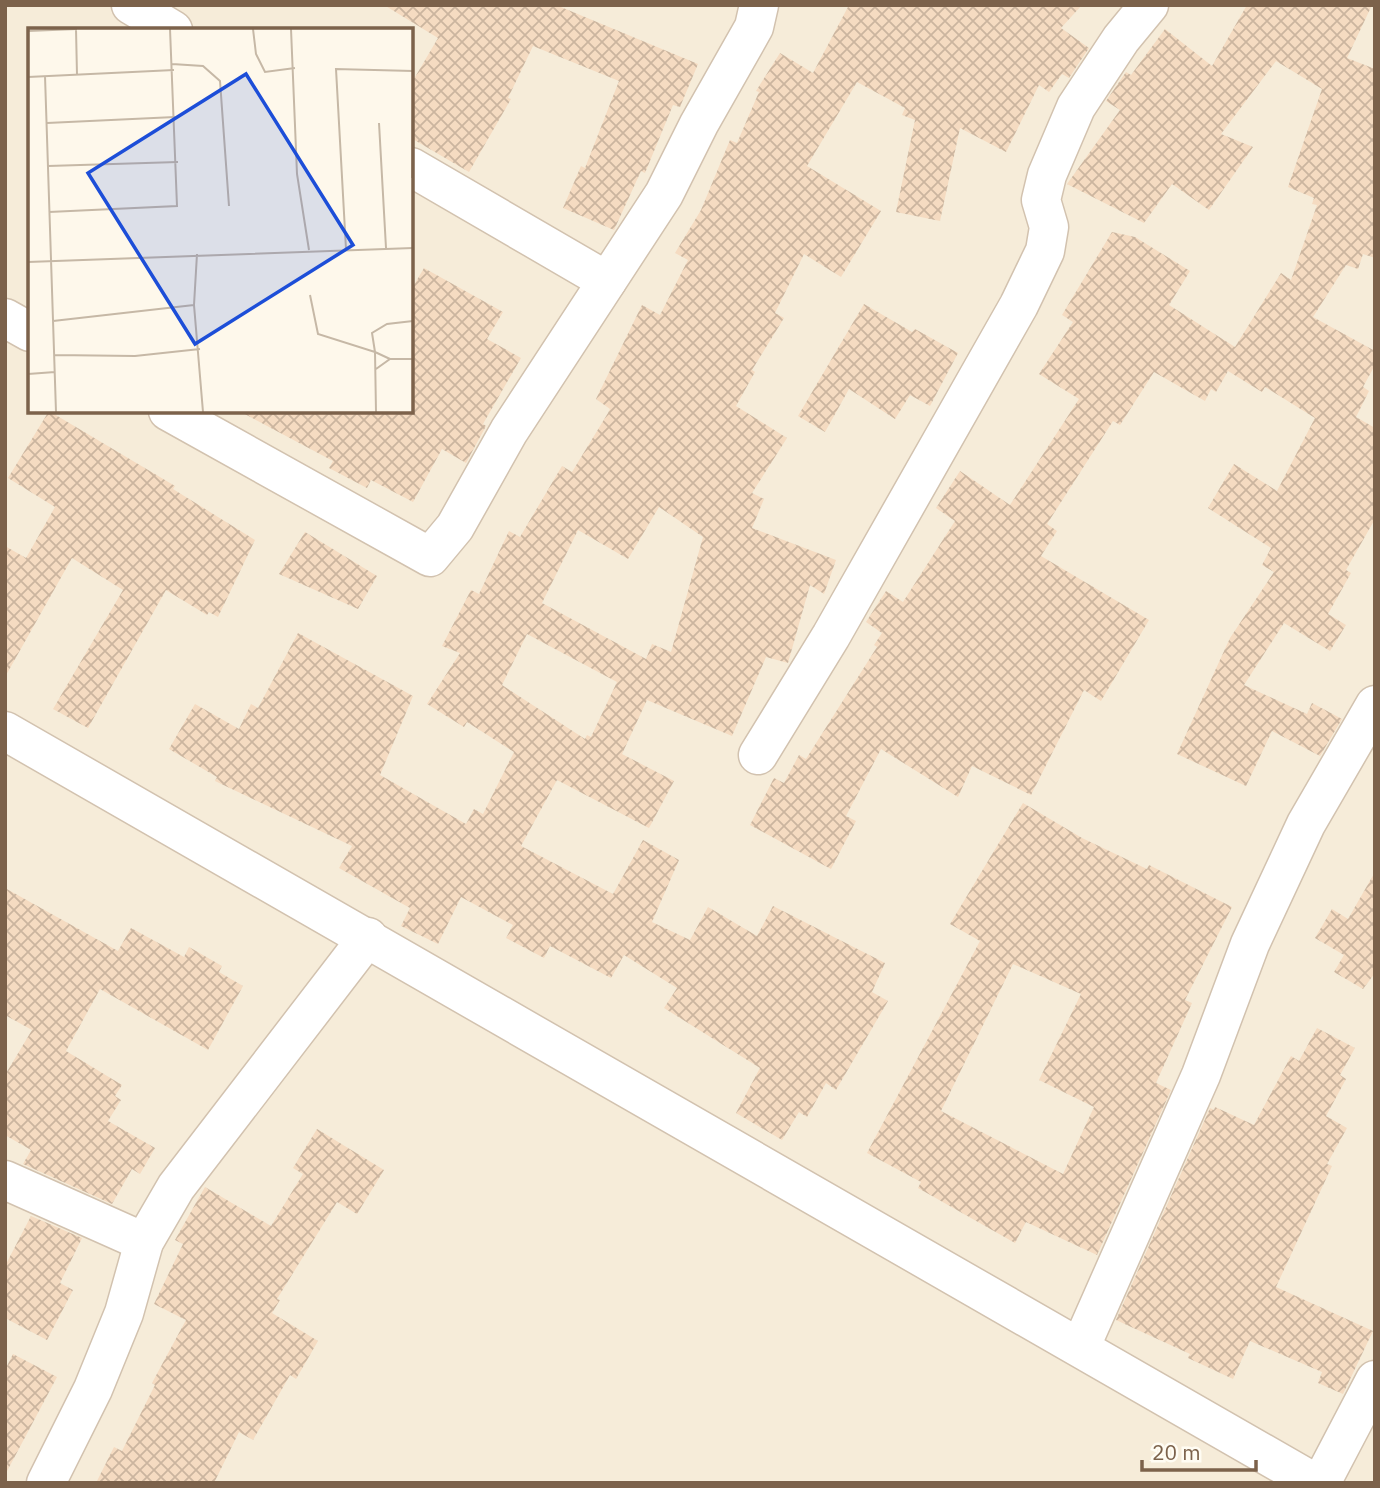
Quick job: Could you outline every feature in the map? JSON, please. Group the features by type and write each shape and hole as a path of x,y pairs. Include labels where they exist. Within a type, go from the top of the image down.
{"street":[{"path":"131,5 170,28"},
{"path":"172,413 430,558 455,527 509,431 664,194 699,124 754,27 759,5"},
{"path":"758,755 831,636 1019,305 1045,251 1049,227 1041,200 1047,176 1076,107 1121,39 1149,5"},
{"path":"413,168 607,281"},
{"path":"5,318 28,331"},
{"path":"1081,1346 1201,1075 1250,944 1306,824 1375,705"},
{"path":"5,731 368,937 681,1120 1081,1346 1315,1483"},
{"path":"46,1483 104,1364 124,1313 144,1242 176,1186 368,937"},
{"path":"5,1180 144,1242"},
{"path":"1321,1483 1375,1380"}],"shaded area":[{"path":"5,5 1375,5 1375,1483 5,1483"}],"building":[{"path":"384,5 556,5 698,64 680,107 673,105 645,173 641,171 614,230 563,208 581,166 585,168 619,81 533,46 508,98 511,99 469,172 413,139 413,81 438,38"},
{"path":"849,5 1082,5 1061,28 1089,48 1069,78 1062,74 1049,92 1039,85 1006,152 960,128 940,221 896,212 915,120 902,115 905,108 857,82 807,166 881,211 841,277 804,254 775,313 784,318 752,370 755,372 736,406 787,438 752,493 764,499 752,528 836,560 824,594 810,585 788,663 766,657 732,736 647,700 622,754 674,781 649,828 557,780 521,846 613,894 643,840 679,860 652,922 690,940 708,907 757,936 773,906 885,963 872,992 888,1001 836,1090 826,1083 807,1117 799,1112 782,1140 736,1113 760,1068 664,1008 677,988 624,955 611,978 550,946 544,958 506,938 513,925 461,897 438,944 401,926 410,908 339,868 352,846 215,781 217,777 169,749 195,704 239,729 251,704 258,708 298,633 413,696 380,775 466,824 474,809 483,814 514,752 467,722 464,727 427,704 460,653 442,646 471,590 479,594 509,531 520,537 562,466 572,472 608,413 610,409 596,399 642,305 660,315 688,260 675,253 701,210 730,140 737,143 759,92 756,91 780,53 813,73","holes":["659,507 703,537 671,652 652,644 646,659 542,603 578,530 628,559","527,634 617,682 591,737 587,735 585,739 502,685"]},
{"path":"1247,5 1372,5 1347,58 1375,69 1375,258 1363,254 1358,269 1346,265 1313,317 1375,351 1375,365 1363,387 1369,391 1356,417 1375,428 1375,519 1346,570 1351,573 1328,614 1346,625 1330,651 1284,623 1244,685 1307,714 1312,703 1342,719 1320,756 1272,731 1246,786 1177,754 1230,638 1274,572 1262,565 1271,548 1208,508 1234,464 1277,491 1315,418 1265,387 1262,392 1228,371 1216,392 1211,389 1205,401 1154,372 1120,425 1113,421 1047,524 1057,531 1041,556 1149,620 1101,701 1084,690 1031,795 972,766 958,797 881,749 846,816 856,821 831,869 750,825 774,778 784,783 799,755 806,759 877,647 874,645 882,633 866,622 886,591 903,602 955,521 936,508 960,471 1010,505 1079,399 1039,374 1073,322 1062,315 1112,232 1135,237 1190,271 1169,305 1235,347 1281,273 1291,280 1317,205 1312,204 1314,198 1288,187 1322,89 1276,61 1221,134 1253,147 1209,210 1172,184 1144,223 1067,184 1120,110 1106,101 1126,72 1131,75 1165,29 1212,66"},
{"path":"424,268 503,312 487,339 521,358 483,424 486,426 466,463 442,449 413,502 371,480 367,488 329,468 333,461 243,413 413,413 413,287"},
{"path":"864,304 912,332 915,329 958,353 930,406 910,395 895,419 849,389 825,432 798,416"},
{"path":"48,413 52,413 175,486 173,489 255,540 218,617 209,612 207,615 166,590 88,728 53,709 123,590 72,558 5,677 5,546 26,558 55,507 8,478"},
{"path":"305,532 377,576 358,609 279,574"},
{"path":"1023,803 1082,838 1147,869 1149,865 1232,907 1185,1000 1192,1003 1156,1083 1171,1090 1097,1255 1026,1222 1015,1243 918,1188 921,1182 867,1153 980,941 950,924","holes":["1013,964 1081,994 1039,1080 1094,1107 1063,1174 941,1111"]},
{"path":"1375,872 1375,973 1363,989 1334,972 1344,955 1315,938 1332,909 1348,919"},
{"path":"5,888 118,951 131,928 184,957 189,947 222,966 219,972 243,986 208,1050 100,989 66,1051 122,1085 115,1096 121,1100 108,1121 155,1148 140,1174 132,1169 112,1204 23,1164 31,1150 5,1135 5,1075 32,1030 5,1015"},
{"path":"1317,1028 1355,1048 1340,1075 1346,1079 1326,1116 1347,1128 1327,1164 1332,1166 1276,1287 1373,1331 1343,1394 1318,1383 1322,1372 1250,1341 1233,1379 1188,1358 1190,1354 1116,1320 1210,1108 1214,1110 1215,1107 1254,1125 1291,1056 1299,1061"},
{"path":"317,1129 384,1170 357,1214 337,1202 277,1299 280,1300 272,1313 318,1341 296,1379 290,1375 253,1440 239,1432 214,1483 96,1483 114,1447 122,1451 155,1385 152,1383 186,1320 154,1304 183,1244 175,1240 205,1187 271,1226 303,1174 293,1168"},
{"path":"31,1216 82,1238 60,1283 73,1290 47,1340 5,1318 5,1266"},
{"path":"13,1354 57,1377 5,1475 5,1370"}]}
